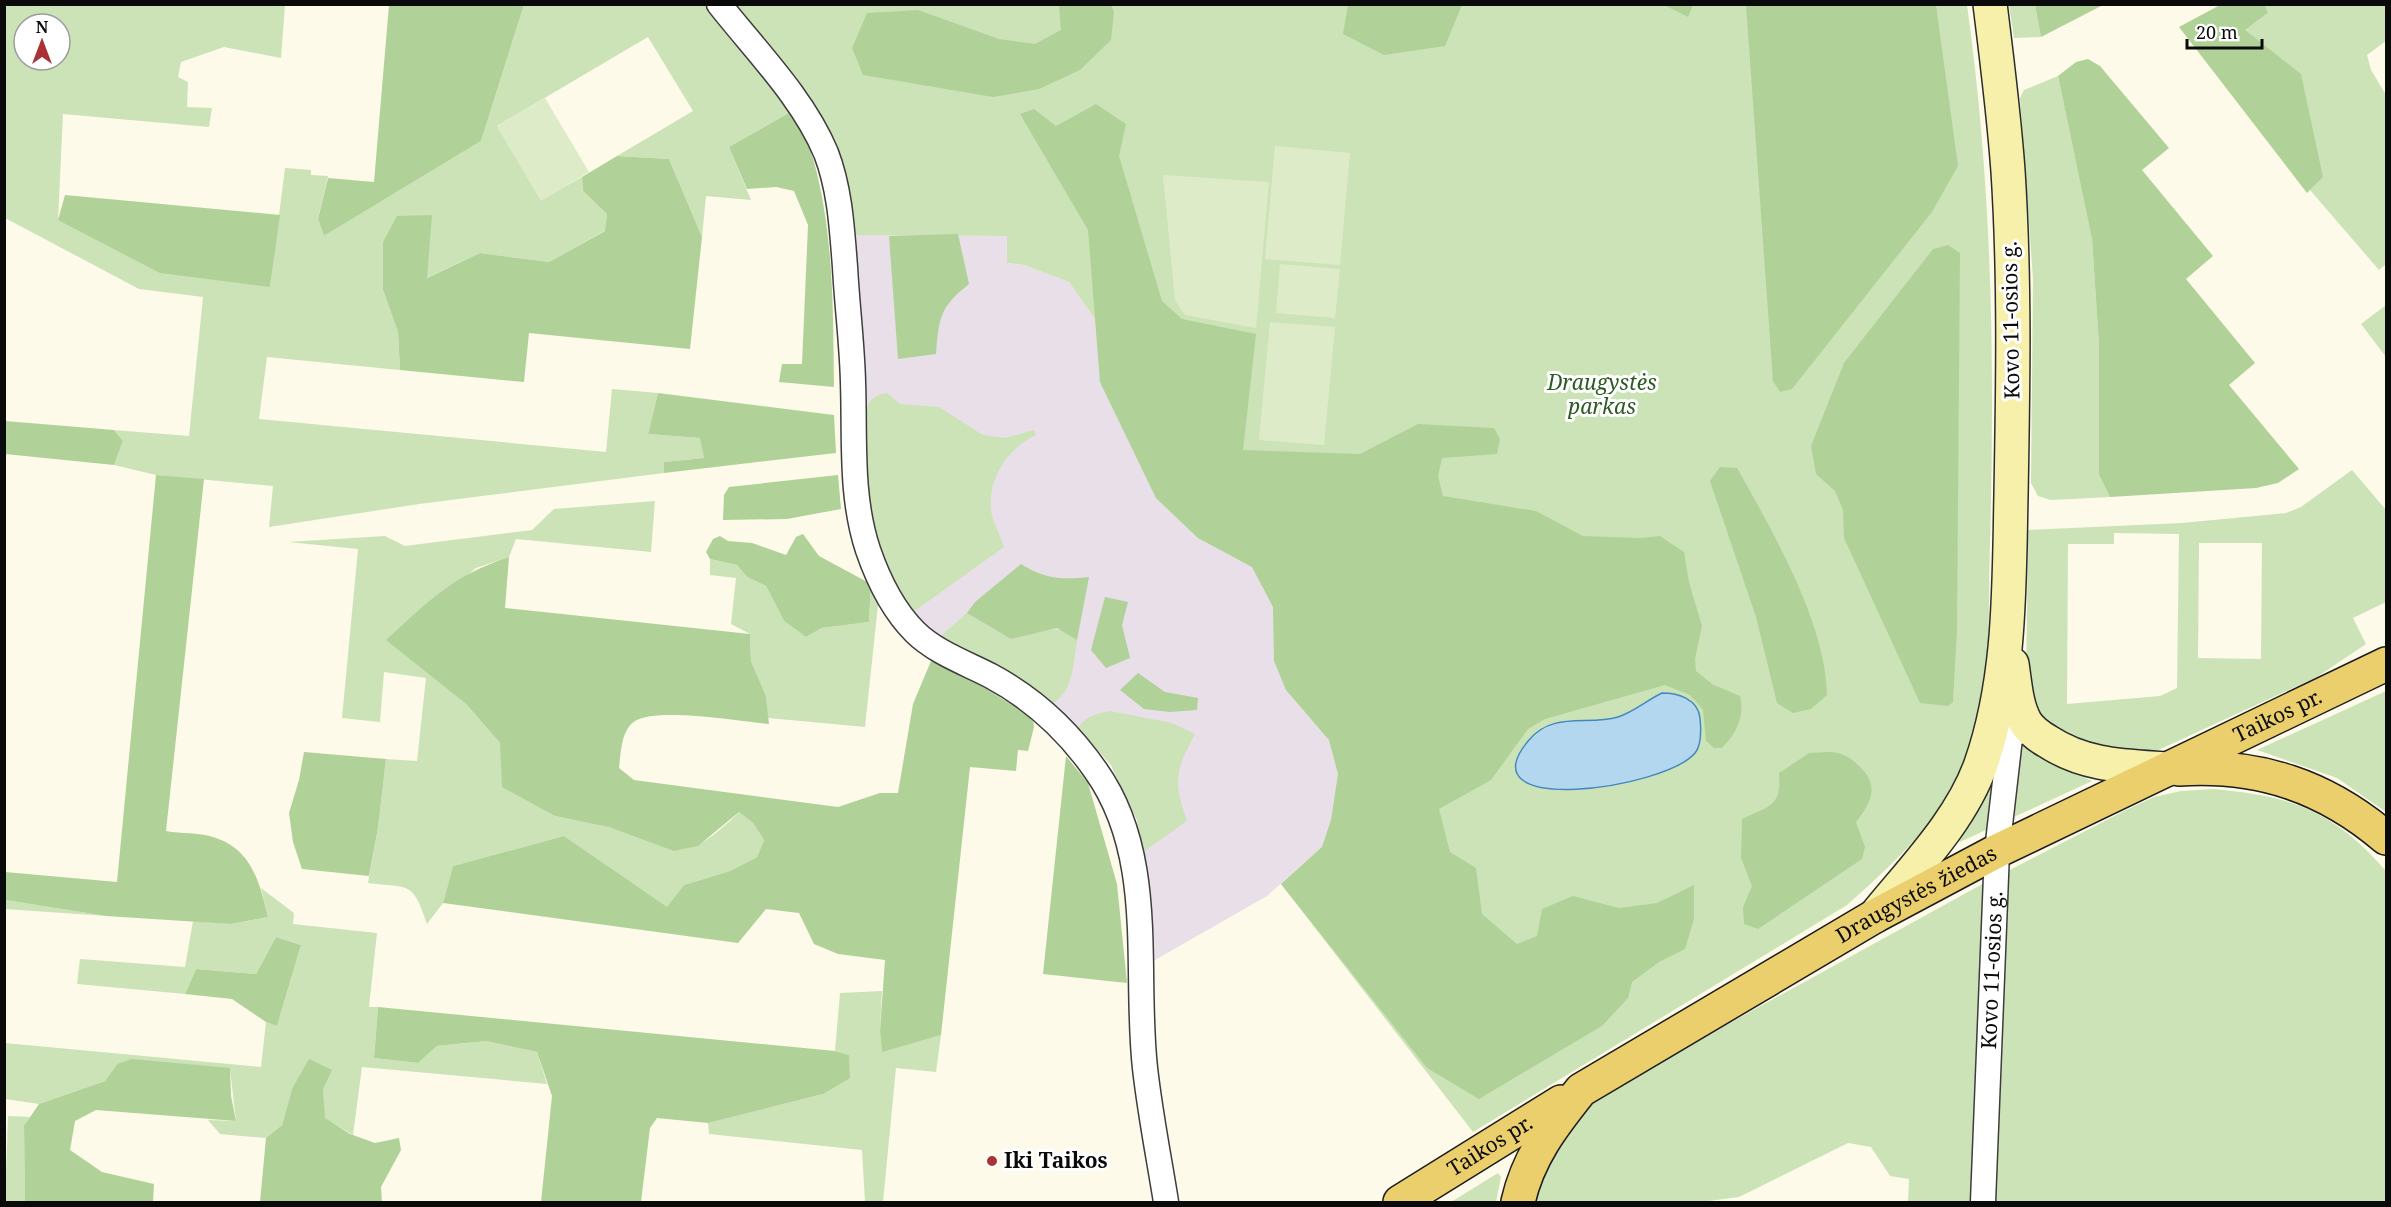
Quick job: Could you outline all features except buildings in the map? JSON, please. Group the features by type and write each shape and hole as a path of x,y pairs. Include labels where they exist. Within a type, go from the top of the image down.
{"main road":[{"name":"Kovo 11-osios g.","path":"1990,4 2008,170 2012,269 2013,363 2007,636 2018,703 2009,732"},
{"name":"Taikos pr.","path":"2168,769 2386,664"},
{"path":"1875,916 1957,811 1981,765 2009,732 2054,746 2087,761 2168,769"},
{"name":"Draugystės žiedas","path":"1518,1203 1530,1164 1546,1134 1581,1090 1875,916 1997,851 2168,769 2235,769 2273,776 2315,790 2359,815 2386,838"},
{"name":"Taikos pr.","path":"1400,1203 1581,1090"}],"street":[{"path":"719,4 800,107 825,153 836,187 843,230 853,378 854,462 861,526 886,592 916,633 942,651 996,679 1029,700 1060,727 1099,775 1124,831 1135,865 1145,1068 1166,1203"},
{"name":"Kovo 11-osios g.","path":"1983,1203 1997,851 2009,732"}],"shaded area":[{"path":"856,235 1008,236 1007,263 1024,265 1069,282 1095,319 1100,382 1198,538 1252,567 1273,607 1274,661 1286,690 1329,740 1338,774 1331,820 1322,847 1267,896 1148,964 1147,876 1143,852 1137,820 1111,765 1078,728 1046,699 933,635 908,610 864,416"}],"green space":[{"path":"1348,4 1462,5 1445,46 1384,55 1343,34"},
{"path":"2035,4 2103,5 2041,37"},
{"path":"4,5 285,5 281,58 224,47 181,62 178,77 188,82 187,107 212,108 209,127 63,114 58,220 270,287 285,168 311,170 311,175 328,176 318,219 324,236 481,141 524,5 707,5 792,111 729,147 751,200 706,196 702,237 669,159 617,156 693,111 648,37 497,126 541,200 582,177 583,191 607,214 606,230 549,262 480,253 426,278 383,290 398,332 400,370 267,357 259,419 606,452 612,389 658,393 648,434 701,438 704,458 664,462 664,473 419,504 269,527 273,486 156,475 114,465 123,441 114,430 189,436 203,297 139,289 5,218"},
{"path":"389,5 524,5 481,141 324,236 318,219 328,178 374,182"},
{"name":"Draugystės parkas","path":"737,5 1967,5 1982,139 1990,273 1992,407 1988,640 1984,690 1975,737 1966,762 1940,809 1906,850 1847,905 1473,1132 1281,884 1322,847 1331,820 1338,774 1329,740 1286,690 1274,661 1273,607 1252,567 1198,538 1156,498 1100,382 1095,319 1069,282 1024,265 1007,263 1007,236 856,235 845,177 832,138 794,78"},
{"path":"1059,5 1111,5 1114,12 1111,40 1080,70 1039,89 993,97 863,75 852,48 867,13 918,10 999,39 1035,44 1061,30"},
{"path":"1664,5 1693,5 1688,17"},
{"path":"1746,5 1936,5 1958,166 1932,212 1792,389 1780,392 1773,381"},
{"path":"2009,5 2035,5 2041,37 2014,38"},
{"path":"2220,5 2265,5 2268,13 2245,30 2301,74 2323,177 2307,193 2179,27"},
{"path":"2265,5 2386,5 2386,41 2367,55 2371,70 2386,95 2386,264 2379,270 2310,190 2323,176 2245,30 2268,13"},
{"path":"2088,59 2100,66 2169,148 2142,170 2213,256 2186,279 2255,363 2229,385 2299,469 2278,483 2256,488 2110,497 2099,475 2099,345 2092,239 2058,76 2076,62"},
{"path":"2058,76 2092,238 2099,345 2099,475 2110,497 2051,500 2038,496 2031,483 2033,279 2020,98 2024,90"},
{"path":"545,98 589,172 541,201 497,126"},
{"path":"1096,104 1126,124 1119,156 1162,301 1182,319 1256,334 1243,450 1360,454 1418,424 1494,428 1500,439 1497,454 1442,458 1438,476 1443,496 1536,511 1583,536 1642,538 1660,536 1684,552 1689,582 1702,626 1695,659 1696,671 1712,684 1740,696 1741,711 1738,725 1722,748 1714,748 1706,741 1703,710 1690,695 1665,685 1545,719 1528,729 1491,780 1439,809 1450,852 1476,868 1482,914 1517,944 1537,936 1542,909 1573,896 1619,908 1657,903 1694,885 1694,919 1685,949 1659,962 1632,982 1628,998 1602,1026 1479,1099 1427,1068 1281,884 1322,847 1331,820 1338,774 1329,740 1286,690 1274,661 1273,607 1252,567 1198,538 1156,498 1100,382 1088,230 1020,114 1034,109 1056,126"},
{"path":"792,111 814,162 821,190 831,274 834,387 779,382 782,364 802,364 808,225 794,191 776,187 747,189 729,147"},
{"path":"1275,146 1350,153 1340,265 1265,259"},
{"path":"617,156 669,159 702,237 690,349 529,333 524,382 400,370 398,332 383,290 383,242 397,216 432,215 427,278 480,253 549,262 605,231 607,214 583,191 582,177"},
{"path":"1163,175 1269,182 1256,328 1185,315 1175,300"},
{"path":"65,195 280,215 270,287 160,273 58,220"},
{"path":"958,234 969,284 952,299 943,314 938,331 936,354 898,359 889,236"},
{"path":"1948,245 1960,253 1957,630 1953,702 1948,706 1920,703 1844,538 1843,510 1835,491 1816,474 1811,446 1844,363 1933,249"},
{"path":"1280,264 1340,269 1335,318 1276,313"},
{"path":"2386,305 2386,357 2361,324"},
{"path":"1270,322 1335,327 1324,445 1259,440"},
{"path":"658,393 834,415 836,453 664,473 664,462 704,458 700,438 648,434"},
{"path":"887,393 900,404 939,407 983,435 1005,438 1034,430 1036,435 1025,441 1007,457 995,479 991,503 992,516 1004,547 916,610 908,610 882,557 868,506 864,416 871,400"},
{"path":"5,421 114,430 123,441 114,465 5,454"},
{"path":"1720,467 1737,468 1781,548 1807,608 1824,667 1827,695 1811,709 1793,713 1777,703 1756,617 1710,481"},
{"path":"2352,470 2386,510 2386,602 2353,618 2366,644 2317,677 2154,752 2119,755 2046,726 2029,701 2026,682 2028,530 2182,523 2286,513 2301,507","holes":["2114,533 2179,534 2177,688 2160,696 2067,704 2068,544 2114,544","2199,543 2262,543 2261,659 2198,658"]},
{"path":"156,475 204,479 166,831 208,835 226,842 237,850 252,868 268,917 231,924 106,916 5,900 5,872 117,882"},
{"path":"838,475 841,509 787,519 723,520 724,495 729,487"},
{"path":"655,501 651,552 516,539 509,557 476,568 387,640 466,704 500,743 555,816 611,827 665,847 678,849 691,847 704,841 739,812 753,823 764,840 757,857 730,871 684,885 667,908 564,836 453,866 443,903 427,924 418,900 408,889 368,883 378,828 386,759 417,761 426,678 384,672 380,722 342,718 358,549 288,542 385,536 405,546 532,530 554,509"},
{"path":"803,534 819,556 871,584 869,622 822,628 806,637 784,621 766,586 747,577 737,565 710,559 706,552 713,539 720,536 728,541 752,543 786,555 796,537"},
{"path":"509,557 505,608 750,634 751,661 766,696 769,724 679,715 646,717 635,721 624,736 619,768 634,780 838,807 880,793 898,793 913,704 931,661 964,675 1033,718 1034,727 1028,751 1018,750 1016,771 970,767 941,1035 882,1052 880,1031 885,960 838,954 814,944 799,913 766,909 738,943 443,903 453,866 564,836 667,907 684,885 730,871 757,857 764,840 753,823 739,812 698,846 674,851 609,827 555,816 502,787 500,743 466,704 386,640 429,601 457,581 489,564"},
{"path":"710,559 737,565 747,577 766,586 784,621 806,637 822,628 869,622 871,584 878,605 865,727 768,718 766,696 751,661 750,634 731,624 736,578 710,575"},
{"path":"1021,564 1038,573 1054,577 1089,577 1077,640 1057,628 1011,639 967,613 975,602"},
{"path":"1105,597 1128,602 1122,625 1130,658 1106,668 1091,650"},
{"path":"967,613 1011,639 1046,630 1063,631 1070,634 1077,640 1071,676 1064,693 1051,704 942,640 942,635"},
{"path":"1138,673 1165,692 1198,698 1197,710 1170,712 1144,709 1120,690"},
{"path":"2386,691 2386,812 2337,778 2257,750"},
{"path":"1110,711 1172,723 1195,734 1183,758 1178,776 1180,796 1187,821 1143,852 1137,820 1111,765 1078,728 1088,718"},
{"path":"2020,740 2047,761 2092,781 1960,842 1956,839 1992,773"},
{"path":"304,752 386,759 378,828 369,876 302,869 293,842 289,813 299,780"},
{"path":"1831,752 1844,755 1858,765 1869,779 1871,793 1869,800 1856,822 1865,847 1862,859 1758,929 1744,924 1743,907 1752,886 1741,858 1742,819 1772,804 1778,793 1779,773 1809,753"},
{"path":"1066,756 1088,783 1117,884 1127,983 1043,974"},
{"path":"2213,789 2266,796 2309,810 2348,833 2386,871 2386,1202 1908,1202 1909,1179 1890,1176 1871,1147 1848,1143 1739,1197 1701,1202 1536,1202 1552,1160 1576,1121 1595,1097 1977,887 2128,809 2154,797 2181,791"},
{"path":"261,888 294,913 293,924 377,933 369,1007 378,1007 374,1058 418,1063 437,1046 486,1041 537,1052 547,1084 362,1067 353,1135 324,1118 323,1089 292,1089 282,1125 266,1138 220,1134 208,1120 236,1121 230,1069 117,1064 105,1081 39,1104 5,1099 5,1043 261,1067 266,1022 277,1026 301,945 276,937 256,974 196,969 185,994 77,984 80,959 185,967 193,921 231,924 268,917"},
{"path":"5,900 106,916 5,909"},
{"path":"276,937 301,945 277,1026 266,1022 232,999 185,994 196,969 256,974"},
{"path":"882,991 880,1031 882,1051 941,1035 936,1072 896,1068 883,1202 865,1202 862,1150 709,1134 708,1123 823,1094 849,1055 835,1051 840,993"},
{"path":"378,1007 835,1051 849,1055 850,1078 823,1094 708,1123 657,1118 650,1128 641,1202 541,1202 552,1096 537,1052 486,1041 437,1046 418,1063 374,1058"},
{"path":"132,1059 230,1068 231,1096 236,1121 96,1110 75,1121 70,1150 102,1172 154,1184 153,1202 25,1202 24,1126 39,1104 105,1081 117,1064"},
{"path":"309,1059 332,1070 323,1089 325,1118 350,1134 375,1143 399,1138 401,1150 381,1187 382,1202 260,1202 266,1138 282,1125 292,1089"},
{"path":"8,1116 30,1117 24,1127 25,1202 5,1202"},
{"path":"1498,1173 1501,1177 1496,1202 1451,1202"}],"water":[{"path":"1662,693 1686,698 1695,706 1700,718 1699,746 1695,753 1677,766 1647,777 1612,785 1576,789 1544,788 1522,780 1516,764 1529,740 1538,731 1560,722 1618,717"}],"place":[{"name":"Iki Taikos","path":"992,1161"}]}
